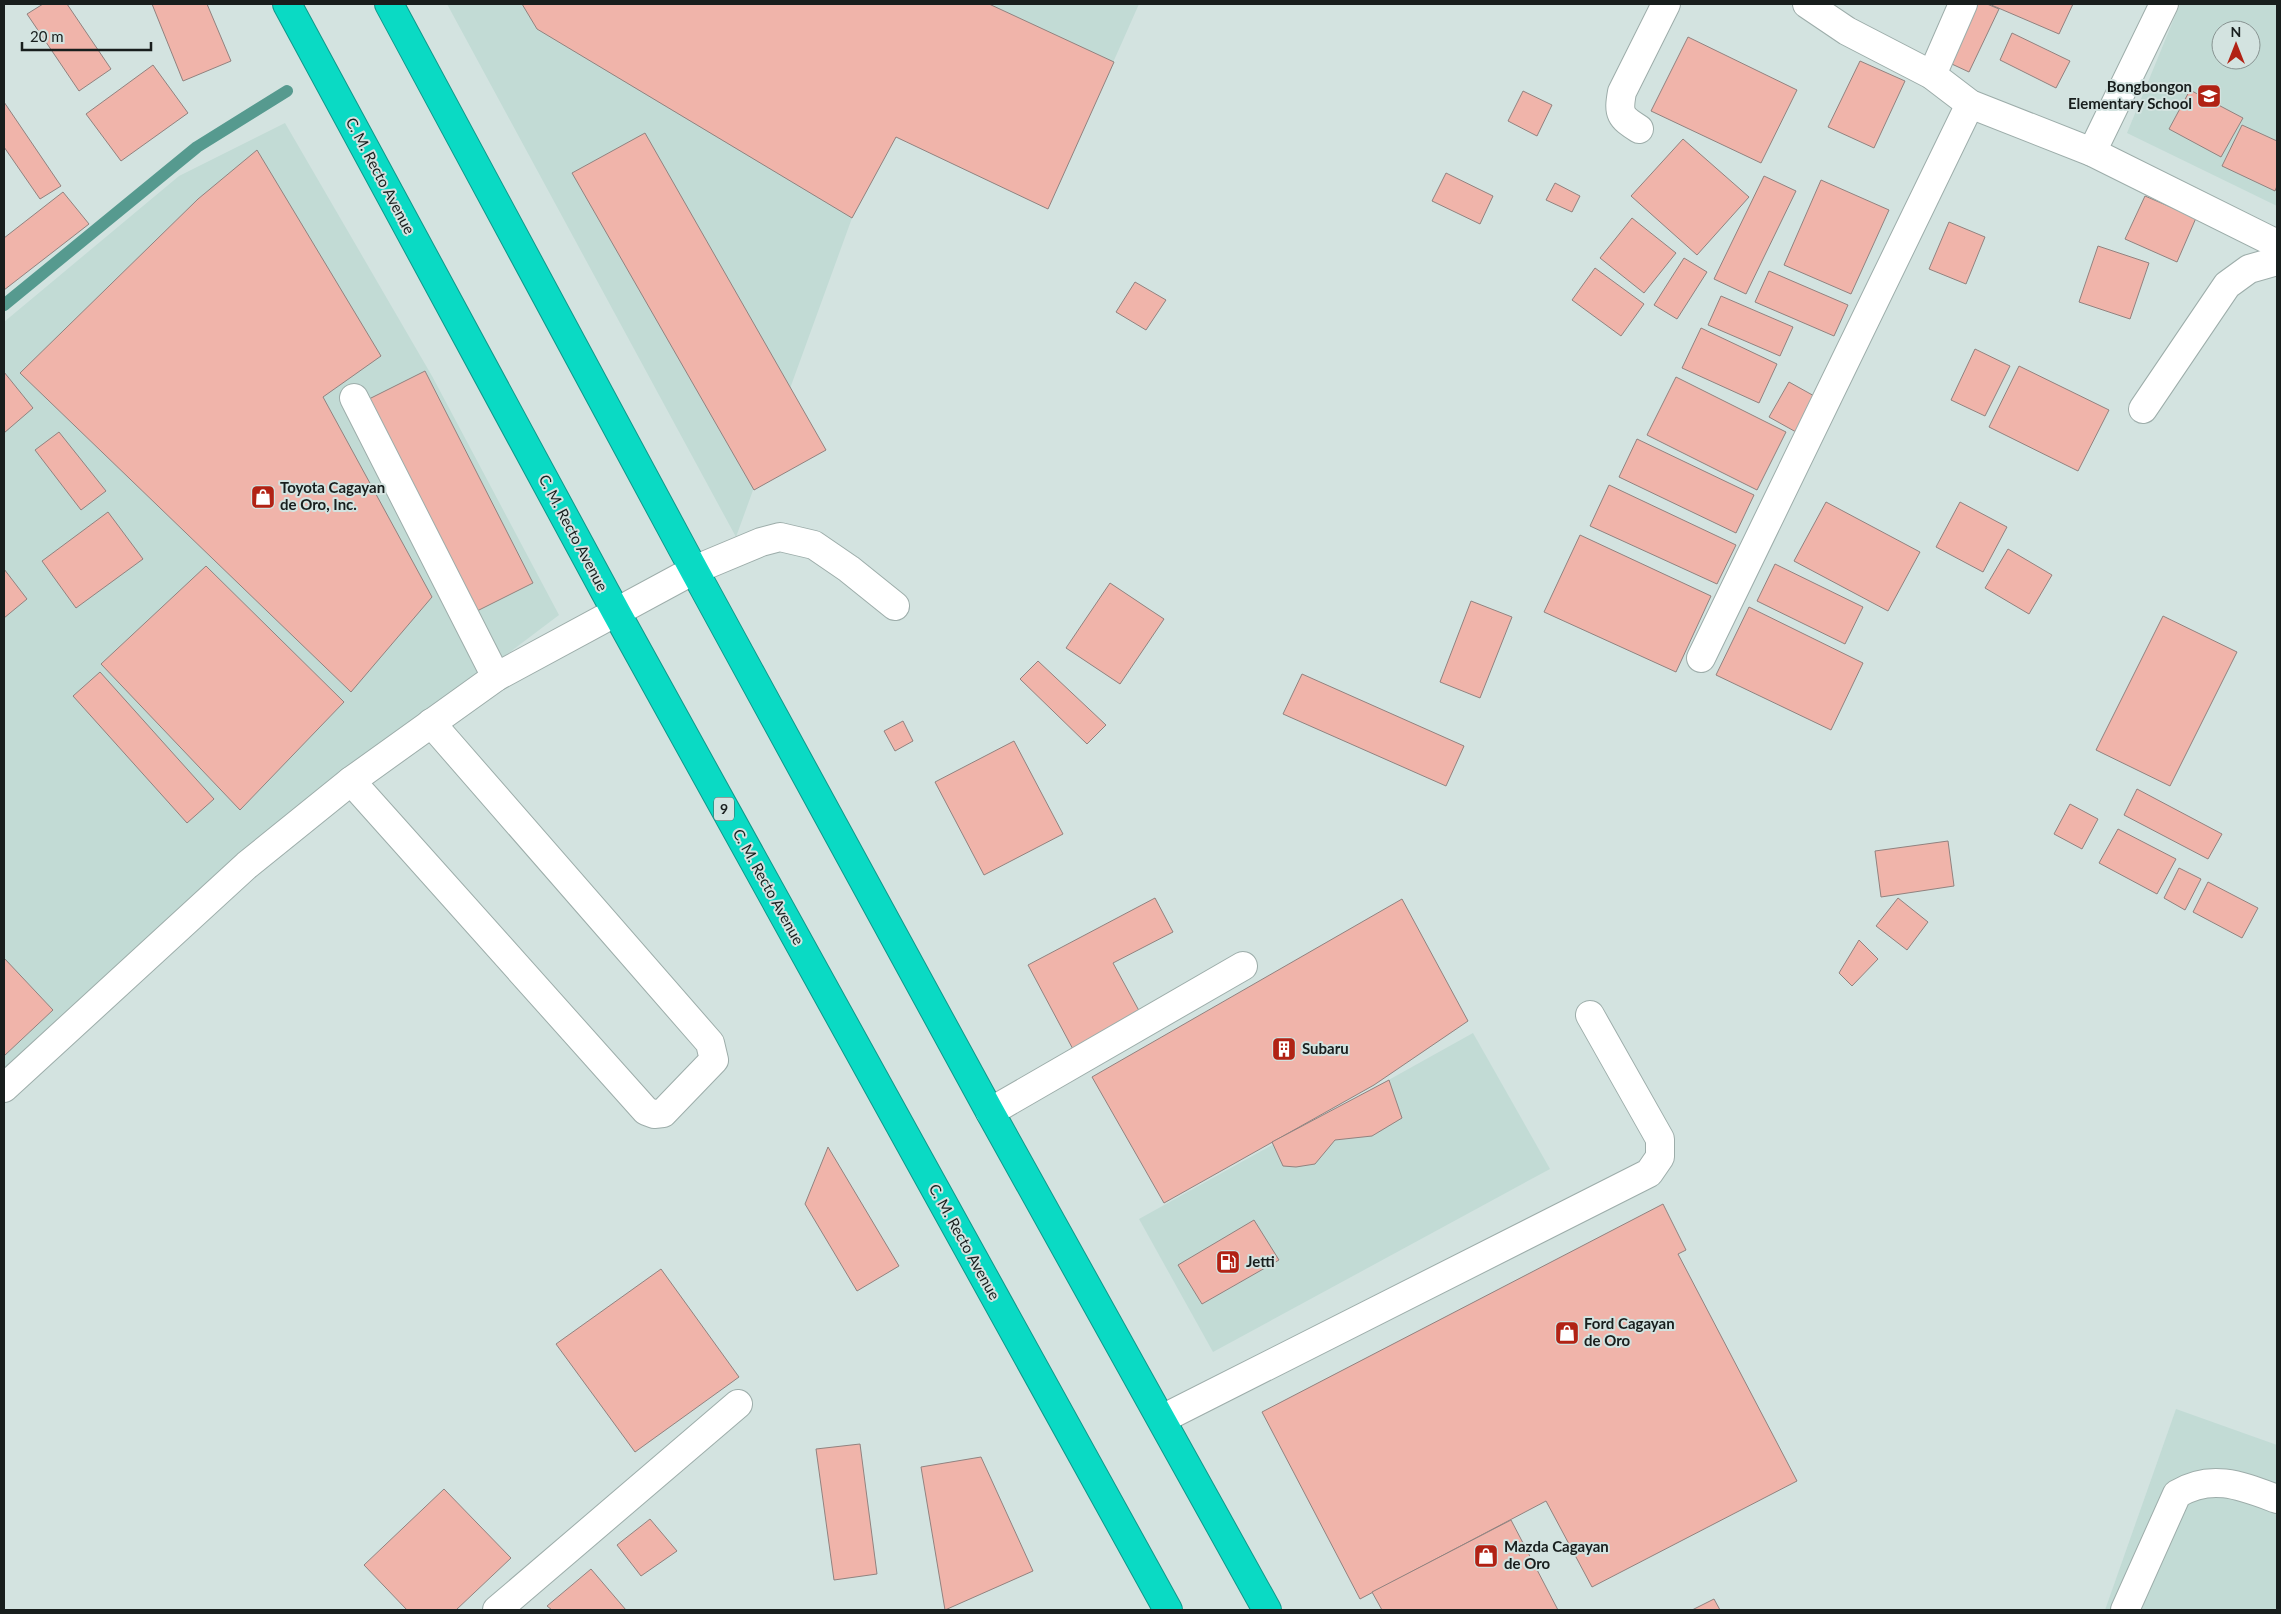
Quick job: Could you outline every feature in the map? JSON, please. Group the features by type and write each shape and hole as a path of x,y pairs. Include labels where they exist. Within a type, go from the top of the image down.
{"highway":[{"name":"C. M. Recto Avenue","path":"287,4 616,612 1168,1610"},
{"path":"389,4 694,570 990,1112 1267,1610"}],"street":[{"path":"1639,129 1623,119 1619,108 1622,92 1666,4"},
{"path":"1807,4 1847,31 1932,75 1970,104 2092,152 2277,244"},
{"path":"1932,75 1963,4"},
{"path":"2092,152 2164,4"},
{"path":"1700,658 1970,104"},
{"path":"2143,409 2227,286 2249,269 2277,261"},
{"path":"354,398 496,676"},
{"path":"4,1088 247,865 351,781 496,676 694,570 761,542 780,537 814,544 895,606"},
{"path":"351,781 646,1111 654,1114 663,1113 714,1060 710,1043 431,723"},
{"path":"990,1112 1243,966"},
{"path":"1162,1419 1649,1173 1660,1158 1660,1139 1590,1016"},
{"path":"497,1610 738,1404"},
{"path":"2125,1610 2177,1494 2191,1486 2216,1482 2243,1486 2277,1499"}],"shaded area":[{"path":"447,4 1139,4 1048,209 896,137 852,218 736,537"},
{"name":"Bongbongon Elementary School","path":"2180,4 2277,4 2277,206 2127,133"},
{"path":"285,123 432,376 559,615 275,829 4,1081 4,322 179,176"},
{"path":"1473,1033 1550,1169 1213,1352 1139,1219"},
{"path":"2176,1409 2277,1445 2277,1610 2105,1610"}],"building":[{"path":"43,4 67,4 111,69 79,91 27,14"},
{"path":"152,4 207,4 231,61 183,81"},
{"path":"522,4 989,4 1114,62 1048,209 896,137 852,218 537,29"},
{"path":"1967,4 1987,4 1999,9 1969,72 1941,59"},
{"path":"1989,4 2073,4 2059,34"},
{"path":"2012,33 2070,61 2056,88 2000,60"},
{"path":"1688,37 1797,90 1761,163 1651,111"},
{"path":"1860,61 1905,81 1874,148 1828,127"},
{"path":"153,65 188,113 121,161 86,114"},
{"path":"2190,90 2243,118 2221,157 2169,129"},
{"path":"1523,91 1552,105 1537,136 1508,121"},
{"path":"4,102 61,186 40,199 4,147"},
{"path":"2242,125 2277,141 2277,186 2275,191 2222,166"},
{"path":"645,133 826,450 754,490 572,173"},
{"path":"1683,139 1749,197 1697,255 1631,196"},
{"name":"Toyota Cagayan de Oro, Inc.","path":"257,150 381,356 323,397 432,597 351,692 20,373 198,199"},
{"path":"1446,173 1493,196 1480,224 1432,201"},
{"path":"1764,176 1796,191 1746,294 1714,279"},
{"path":"1821,180 1889,210 1851,294 1784,265"},
{"path":"1555,183 1580,196 1572,212 1546,200"},
{"path":"63,192 89,224 4,290 4,238"},
{"path":"2145,196 2196,218 2177,262 2125,239"},
{"path":"1632,218 1676,253 1644,293 1600,258"},
{"path":"1949,222 1985,237 1966,284 1929,269"},
{"path":"2098,246 2149,263 2130,319 2079,302"},
{"path":"1684,258 1707,272 1677,319 1654,305"},
{"path":"1595,268 1644,304 1621,336 1572,300"},
{"path":"1769,271 1848,305 1834,336 1755,302"},
{"path":"1135,282 1166,300 1146,330 1116,312"},
{"path":"1721,296 1793,327 1780,356 1708,325"},
{"path":"1701,328 1777,364 1759,403 1682,368"},
{"path":"1975,349 2010,366 1985,416 1951,400"},
{"path":"2019,366 2109,410 2078,471 1989,427"},
{"path":"425,371 533,583 475,612 367,400"},
{"path":"4,372 33,408 4,433"},
{"path":"1676,377 1786,432 1757,490 1647,435"},
{"path":"1789,382 1816,397 1796,432 1769,417"},
{"path":"59,432 106,491 81,510 35,450"},
{"path":"1637,439 1754,495 1736,533 1619,477"},
{"path":"1609,485 1736,545 1717,584 1590,526"},
{"path":"1826,502 1920,552 1888,611 1794,561"},
{"path":"1960,502 2007,527 1983,572 1936,547"},
{"path":"108,512 143,559 76,608 42,561"},
{"path":"1580,535 1711,596 1676,672 1544,612"},
{"path":"2008,549 2052,575 2029,614 1985,588"},
{"path":"1775,564 1863,607 1845,644 1757,601"},
{"path":"206,566 344,702 240,810 101,664"},
{"path":"4,569 27,599 4,618"},
{"path":"1110,583 1164,619 1120,684 1066,648"},
{"path":"1471,601 1512,617 1480,698 1440,682"},
{"path":"1749,607 1863,663 1831,730 1716,675"},
{"path":"2163,616 2237,652 2170,786 2096,750"},
{"path":"1038,661 1106,725 1087,744 1020,679"},
{"path":"100,672 214,799 187,823 73,696"},
{"path":"1302,674 1464,746 1446,786 1283,714"},
{"path":"903,721 913,741 895,751 884,731"},
{"path":"1014,741 1063,834 984,875 935,782"},
{"path":"2137,789 2222,834 2208,859 2124,815"},
{"path":"2070,804 2098,819 2082,849 2054,834"},
{"path":"2118,829 2176,859 2157,894 2099,863"},
{"path":"1948,841 1954,886 1881,897 1875,851"},
{"path":"2179,868 2201,879 2185,910 2164,898"},
{"path":"2208,882 2258,908 2242,938 2193,912"},
{"path":"1155,898 1173,932 1113,963 1143,1018 1075,1053 1028,965"},
{"path":"1898,898 1928,922 1907,950 1876,926"},
{"name":"Subaru","path":"1402,899 1468,1021 1374,1085 1164,1203 1092,1077"},
{"path":"1859,940 1878,959 1852,986 1839,973"},
{"path":"4,958 53,1010 4,1056"},
{"path":"1389,1080 1402,1118 1372,1136 1335,1140 1315,1164 1296,1167 1283,1166 1272,1142"},
{"path":"828,1147 899,1266 857,1291 805,1204"},
{"name":"Ford Cagayan de Oro","path":"1663,1204 1686,1250 1678,1254 1797,1481 1592,1587 1546,1501 1360,1599 1262,1412"},
{"name":"Jetti","path":"1254,1220 1279,1260 1202,1304 1178,1265"},
{"path":"661,1269 739,1377 635,1452 556,1344"},
{"path":"860,1444 877,1574 834,1580 816,1449"},
{"path":"981,1457 1033,1571 945,1610 921,1467"},
{"path":"444,1489 511,1558 456,1610 407,1610 364,1565"},
{"path":"650,1519 677,1551 641,1576 617,1545"},
{"name":"Mazda Cagayan de Oro","path":"1511,1520 1558,1610 1382,1610 1372,1592"},
{"path":"591,1569 626,1610 552,1610 547,1606"},
{"path":"1714,1599 1720,1610 1692,1610"}],"waterway":[{"path":"4,305 197,147 287,91"}],"place":[{"name":"Bongbongon Elementary School","path":"2209,96"},
{"name":"Toyota Cagayan de Oro, Inc.","path":"263,497"},
{"name":"Subaru","path":"1284,1049"},
{"name":"Jetti","path":"1228,1262"},
{"name":"Ford Cagayan de Oro","path":"1567,1333"},
{"name":"Mazda Cagayan de Oro","path":"1486,1556"}]}
